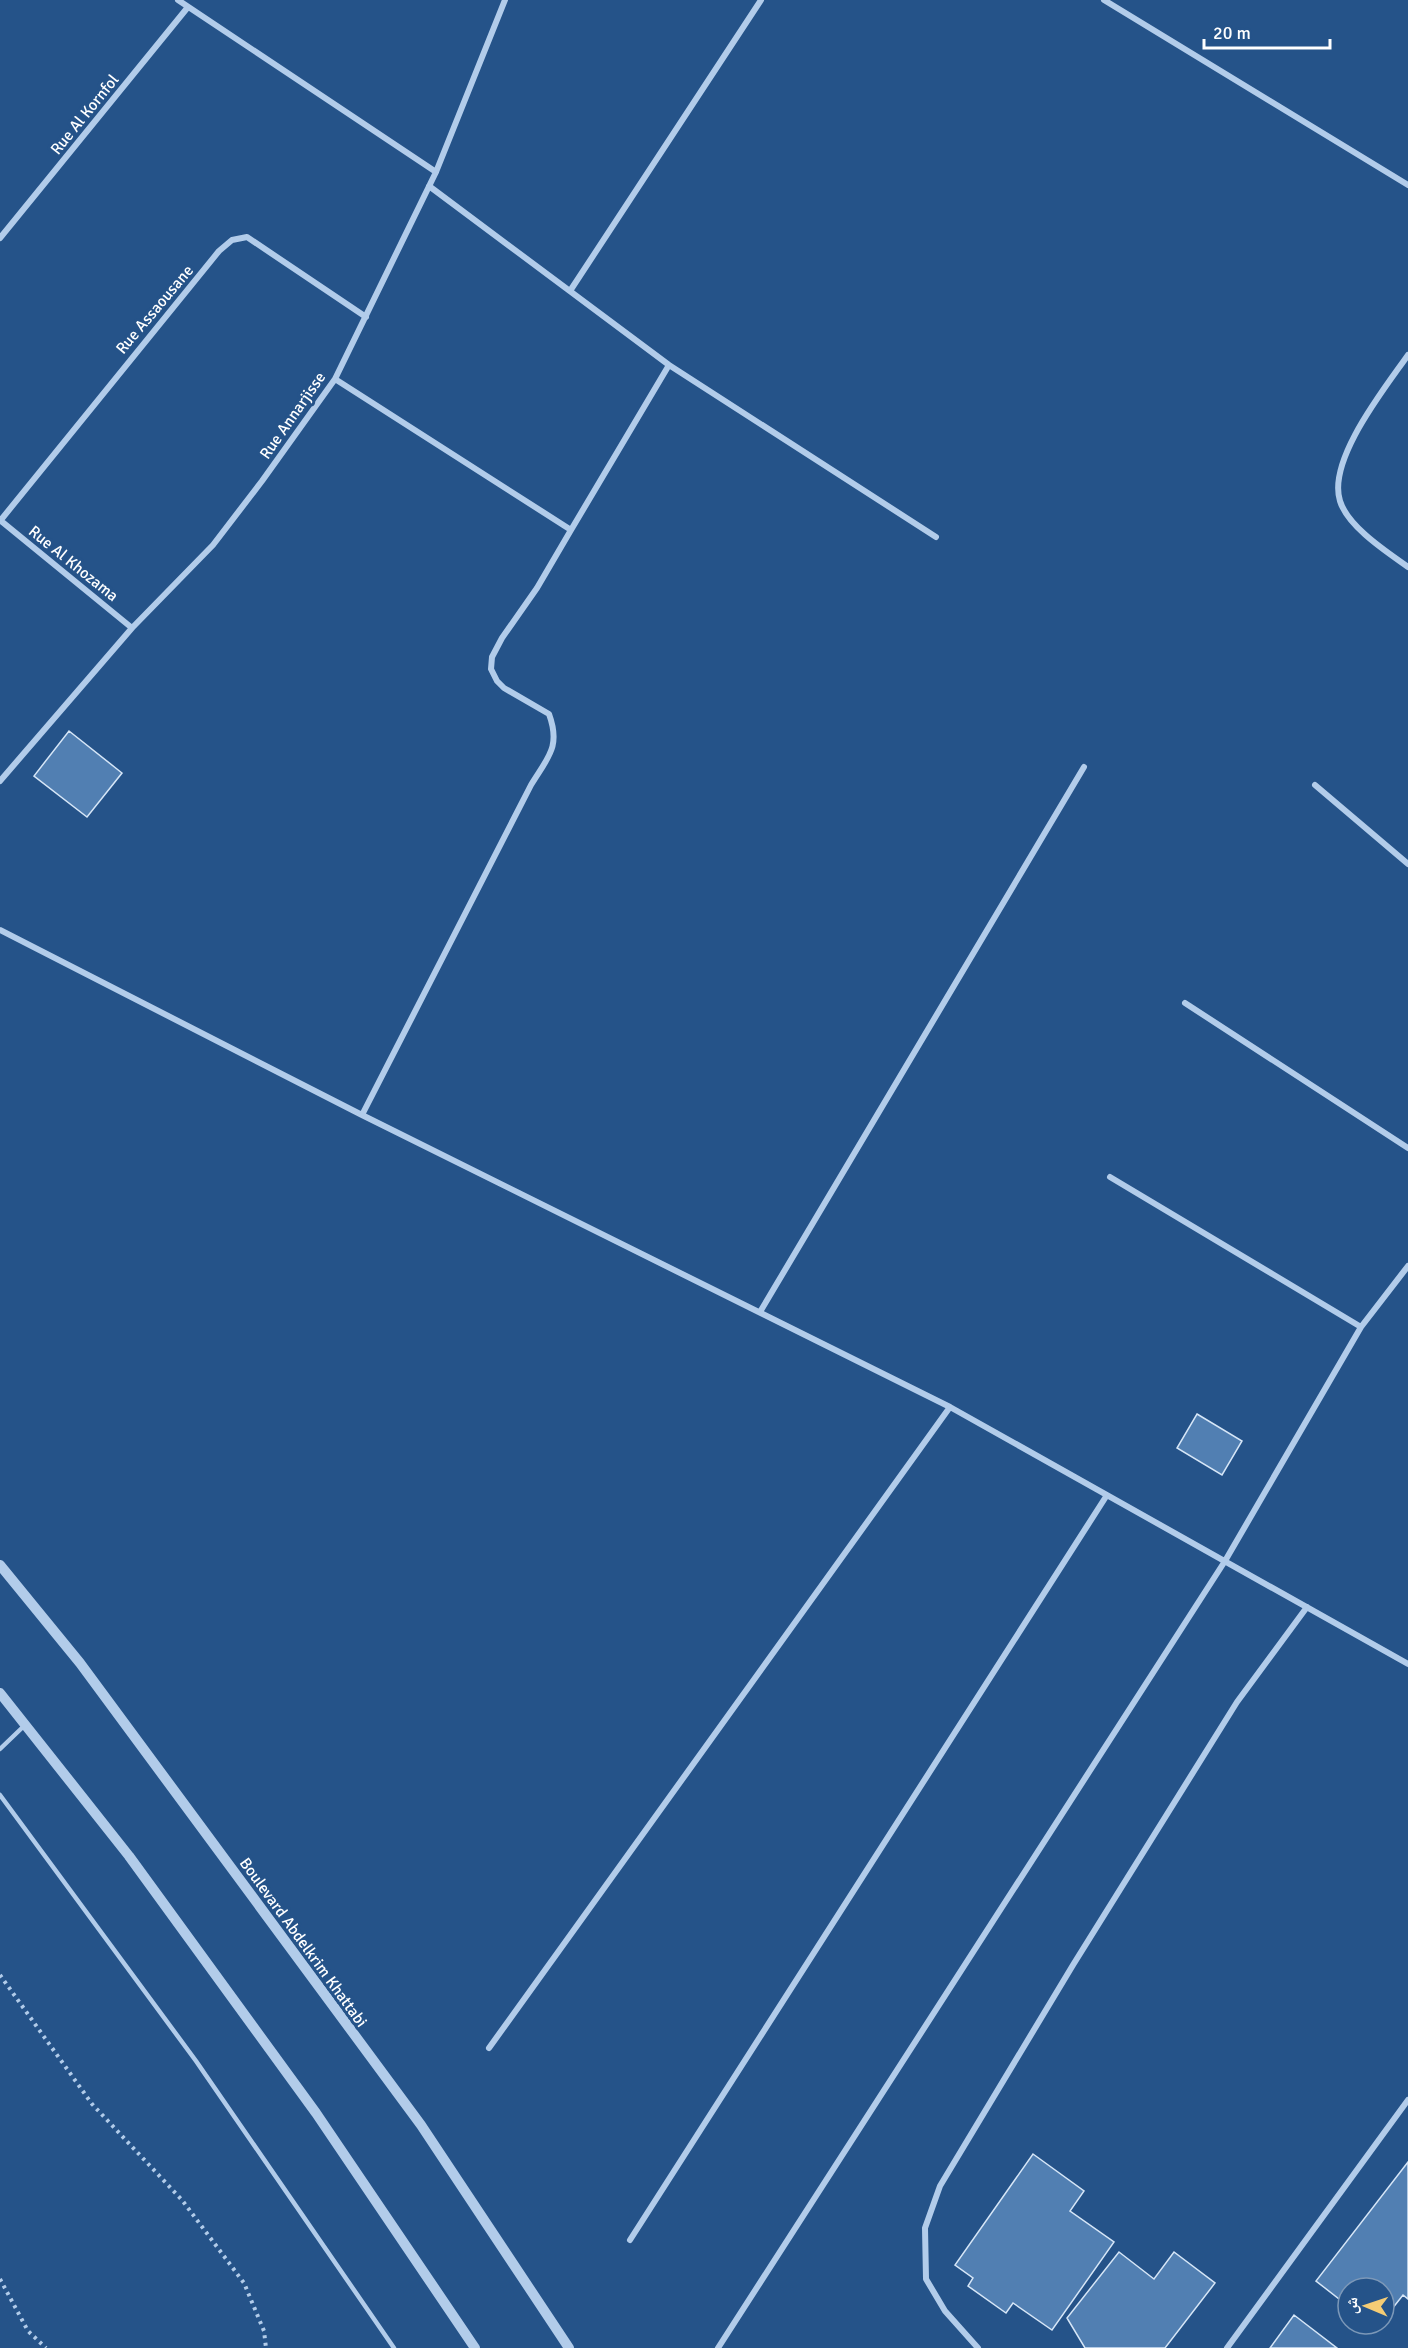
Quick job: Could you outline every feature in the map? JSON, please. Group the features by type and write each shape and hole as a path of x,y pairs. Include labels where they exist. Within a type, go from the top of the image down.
{"street":[{"path":"178,0 436,172"},
{"name":"Rue Annarjisse","path":"0,781 132,628 213,545 335,379 436,172 505,0"},
{"path":"570,291 761,0"},
{"path":"1104,0 1408,185"},
{"name":"Rue Al Kornfol","path":"0,237 188,7"},
{"path":"429,186 669,365 936,537"},
{"name":"Rue Assaousane","path":"0,520 219,251 232,240 247,237 366,317"},
{"path":"1408,355 1348,447 1339,471 1338,487 1340,501 1350,518 1376,544 1408,567"},
{"path":"362,1115 526,795 552,749 555,730 549,714 504,688 497,681 491,669 492,657 537,588 669,365"},
{"path":"335,379 571,530"},
{"name":"Rue Al Khozama","path":"0,520 132,628"},
{"path":"759,1312 1084,767"},
{"path":"1315,785 1408,864"},
{"path":"0,930 362,1115 950,1407 1408,1664"},
{"path":"1185,1003 1408,1148"},
{"path":"1110,1177 1361,1327"},
{"path":"718,2348 1225,1561 1361,1327 1407,1268"},
{"path":"489,2048 950,1407"},
{"path":"630,2240 1107,1495"},
{"name":"Boulevard Abdelkrim Khattabi","path":"0,1565 80,1663 421,2125 569,2348"},
{"path":"975,2346 945,2311 926,2279 924,2228 940,2186 1073,1965 1237,1702 1307,1607"},
{"path":"0,1694 129,1856 316,2112 475,2348"},
{"path":"1227,2348 1408,2100"}],"lane":[{"path":"0,1749 25,1725"},
{"path":"0,1795 196,2061 394,2348"}],"path":[{"path":"0,1975 92,2103 182,2200 244,2283 264,2331 266,2348"},
{"path":"0,2279 28,2331 46,2348"}],"building":[{"path":"69,731 122,773 87,817 34,776"},
{"path":"1197,1414 1242,1441 1222,1475 1177,1448"},
{"path":"1033,2154 1084,2191 1070,2211 1114,2242 1052,2330 1013,2303 1006,2313 968,2286 973,2278 955,2265"},
{"path":"1408,2162 1408,2299 1403,2295 1396,2304 1396,2276 1336,2276 1336,2297 1316,2281"},
{"path":"1119,2252 1154,2279 1174,2252 1215,2283 1165,2348 1085,2348 1067,2318"},
{"path":"1294,2315 1337,2348 1270,2348"}]}
